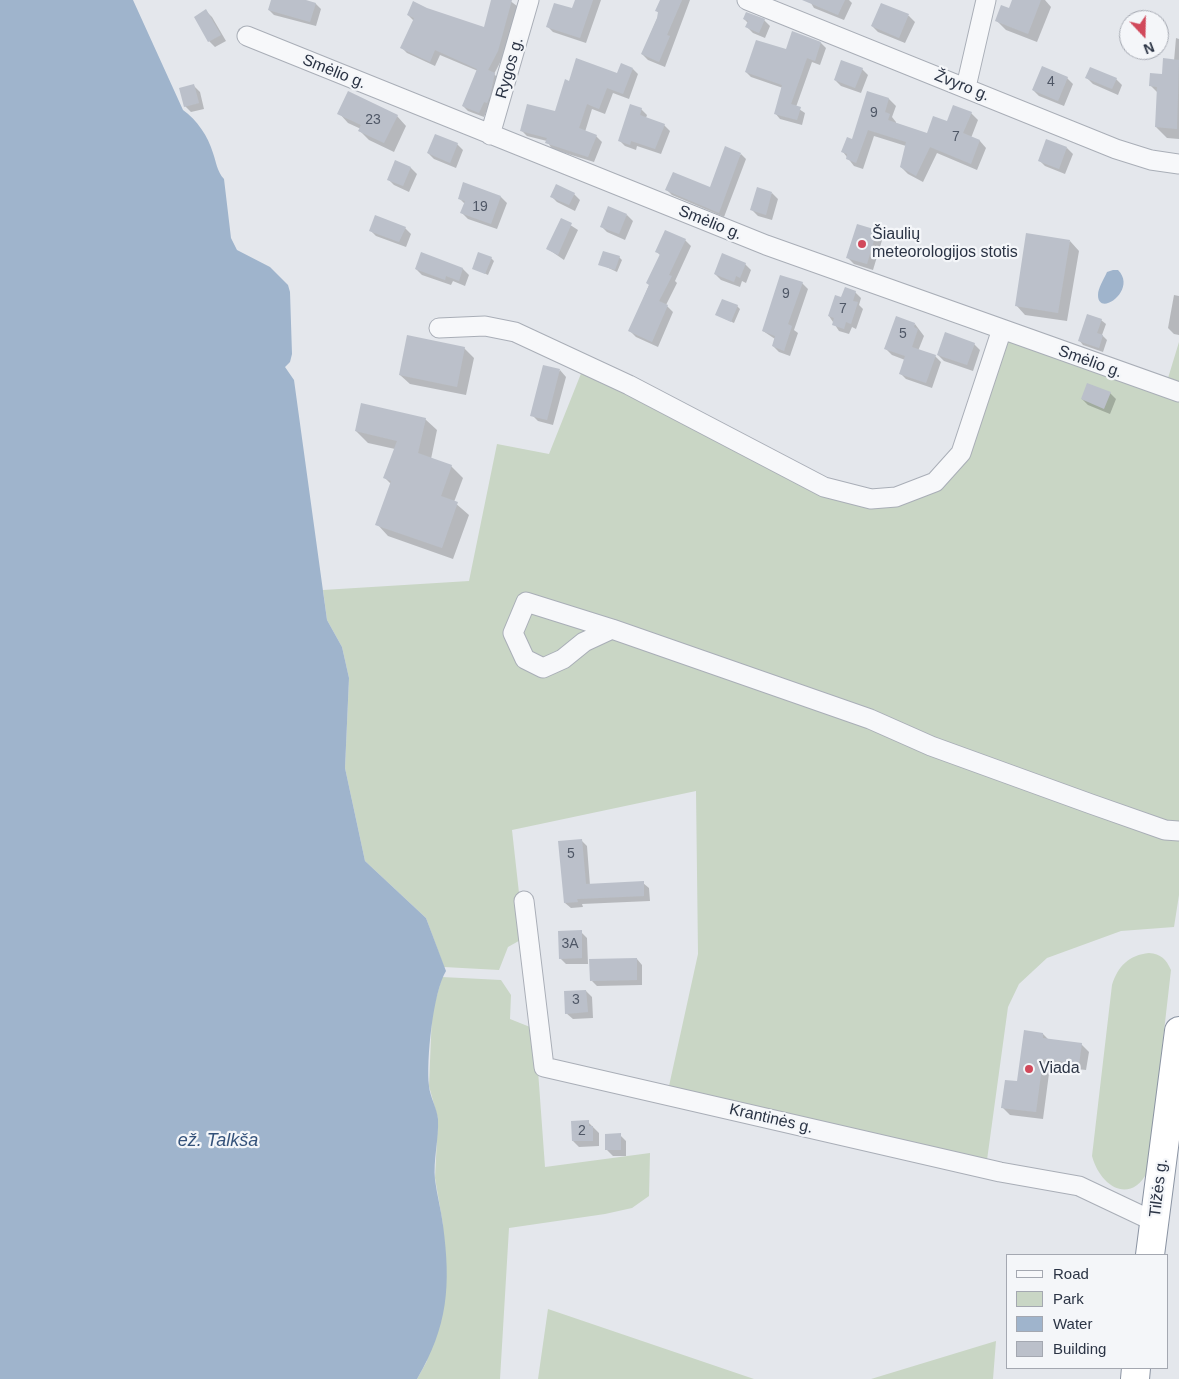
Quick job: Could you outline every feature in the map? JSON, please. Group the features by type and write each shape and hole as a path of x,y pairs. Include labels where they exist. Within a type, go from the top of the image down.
{"highway":[{"name":"Tilžės g.","path":"1150,1254 1179,1031"}],"street":[{"name":"Rygos g.","path":"490,135 529,0"},
{"name":"Žvyro g.","path":"747,0 1116,149 1151,160 1179,164"},
{"path":"966,87 986,0"},
{"name":"Smėlio g.","path":"247,36 766,245 1179,392"},
{"path":"439,328 485,326 515,332 629,385 824,487 871,500 896,497 935,482 961,453 1002,329"},
{"path":"612,629 584,642 563,659 543,668 525,659 513,633 526,602 612,629 870,719 931,746 1165,830 1179,832"},
{"name":"Krantinės g.","path":"524,901 544,1067 1000,1172 1079,1186 1155,1222"}],"green space":[{"path":"1002,329 1165,388 1179,342 1179,895 1174,927 1121,931 1047,958 1019,984 1008,1007 987,1160 669,1086 698,954 696,791 512,830 524,938 508,947 499,970 444,967 426,918 365,861 345,768 349,678 342,647 327,620 323,590 469,581 497,444 549,454 584,366 871,499 935,482 961,453"},
{"path":"1149,953 1163,958 1171,970 1148,1171 1141,1182 1133,1188 1124,1190 1108,1183 1096,1167 1092,1156 1112,985 1114,978 1125,963 1136,956"},
{"path":"442,977 501,980 511,995 510,1019 535,1029 545,1167 650,1153 649,1196 632,1208 605,1214 509,1228 500,1379 417,1379 427,1361 443,1225 435,1178 438,1119 429,1086 432,1013"},
{"path":"548,1309 754,1379 538,1379"},
{"path":"996,1341 993,1379 871,1379"}],"water":[{"name":"ež. Talkša","path":"0,0 133,0 183,110 197,124 211,147 218,170 224,179 231,238 237,250 270,267 288,285 290,292 292,354 290,362 285,367 294,380 327,620 342,647 349,678 345,768 365,861 426,918 446,971 437,994 431,1027 428,1075 438,1119 435,1172 447,1267 445,1305 435,1341 417,1379 0,1379"},
{"path":"1118,270 1123,278 1123,286 1115,299 1104,304 1100,301 1098,295 1099,289 1107,272"}],"building":[{"path":"271,0 306,0 316,3 310,22 268,10"},
{"path":"491,0 512,0 498,51 488,70 495,73 490,96 487,103 484,102 479,113 462,106 477,69 435,50 430,62 400,48 414,18 407,15 413,1 427,8 484,27"},
{"path":"575,0 593,0 580,38 546,27 554,3 572,8"},
{"path":"660,0 682,0 667,35 670,36 659,62 641,54 657,18 658,12 655,11"},
{"path":"802,0 845,0 838,15"},
{"path":"1012,0 1041,0 1028,34 995,21 1001,5 1009,8"},
{"path":"881,3 909,14 899,38 871,26"},
{"path":"206,9 221,35 208,42 194,17"},
{"path":"746,12 765,19 759,33 745,27 748,21 743,19"},
{"path":"792,31 821,42 815,61 807,58 791,104 801,107 797,120 774,114 782,85 745,72 756,40 786,49"},
{"path":"576,58 617,73 621,63 633,68 623,94 607,88 599,109 587,104 579,128 597,135 588,157 545,143 547,138 520,131 527,104 555,111 565,79 569,81"},
{"path":"841,60 863,68 855,88 834,80"},
{"path":"1163,60 1179,60 1177,129 1155,127 1157,87 1149,86 1150,73 1162,74"},
{"path":"1042,66 1068,77 1058,101 1032,90"},
{"path":"1090,67 1117,78 1112,89 1085,78"},
{"path":"194,84 199,103 184,107 179,88"},
{"path":"348,91 398,115 384,143 358,131 361,125 337,114"},
{"path":"867,91 889,98 885,112 890,114 888,120 927,133 933,116 947,121 953,105 972,112 963,133 980,140 971,164 930,147 916,176 900,167 906,142 868,130 856,163 846,159 847,154 841,152 847,137 852,139"},
{"path":"630,104 642,108 640,115 665,124 655,149 631,141 630,145 618,141"},
{"path":"435,134 458,143 450,163 427,153"},
{"path":"1046,139 1067,147 1059,169 1038,161"},
{"path":"725,146 741,153 719,213 665,190 673,172 710,187"},
{"path":"395,160 411,167 403,186 387,180"},
{"path":"463,182 501,196 491,224 460,213 465,201 458,199"},
{"path":"556,184 575,193 569,205 550,197"},
{"path":"757,187 772,192 766,215 750,210"},
{"path":"608,206 627,214 619,234 600,227"},
{"path":"375,215 406,227 399,242 369,231"},
{"path":"561,218 572,223 558,255 546,249"},
{"name":"Šiaulių meteorologijos stotis","path":"857,224 877,230 867,264 846,258"},
{"path":"665,230 686,239 669,275 672,276 659,301 668,305 652,342 628,331 649,285 646,283 660,254 655,252"},
{"path":"1026,233 1070,240 1058,313 1015,306"},
{"path":"603,251 620,256 615,270 598,265"},
{"path":"421,252 463,268 459,281 446,276 445,280 415,269"},
{"path":"478,252 492,257 485,274 472,269"},
{"path":"722,253 746,263 740,278 736,276 734,282 714,274"},
{"path":"780,275 803,282 788,324 792,326 784,351 772,346 775,336 762,331"},
{"path":"845,287 856,291 853,301 858,302 851,324 846,322 844,329 832,325 834,318 828,316 835,295 841,297"},
{"path":"722,299 738,305 731,322 715,315"},
{"path":"1087,314 1102,319 1097,333 1103,335 1099,348 1078,341"},
{"path":"896,316 915,323 914,327 918,329 912,347 936,355 926,383 899,374 905,356 884,349"},
{"path":"945,332 975,343 967,365 937,355"},
{"path":"407,335 465,347 457,387 399,375"},
{"path":"543,365 560,369 547,420 530,416"},
{"path":"1087,383 1111,392 1104,409 1081,399"},
{"path":"361,403 426,418 418,453 452,465 441,496 458,502 442,548 375,525 391,481 383,478 397,441 355,431"},
{"path":"582,839 586,884 644,881 644,896 577,899 578,902 564,903 558,841"},
{"path":"582,930 582,958 559,959 558,931"},
{"path":"637,958 637,980 590,981 589,959"},
{"path":"586,990 588,1012 565,1014 564,991"},
{"name":"Viada","path":"1024,1030 1043,1033 1043,1038 1082,1043 1079,1064 1043,1059 1036,1112 1001,1108 1005,1080 1017,1081"},
{"path":"589,1120 589,1126 593,1126 593,1141 572,1141 571,1121"},
{"path":"621,1133 621,1150 605,1150 605,1134"}],"place":[{"name":"Šiaulių meteorologijos stotis","path":"862,244"},
{"name":"Viada","path":"1029,1069"}]}
